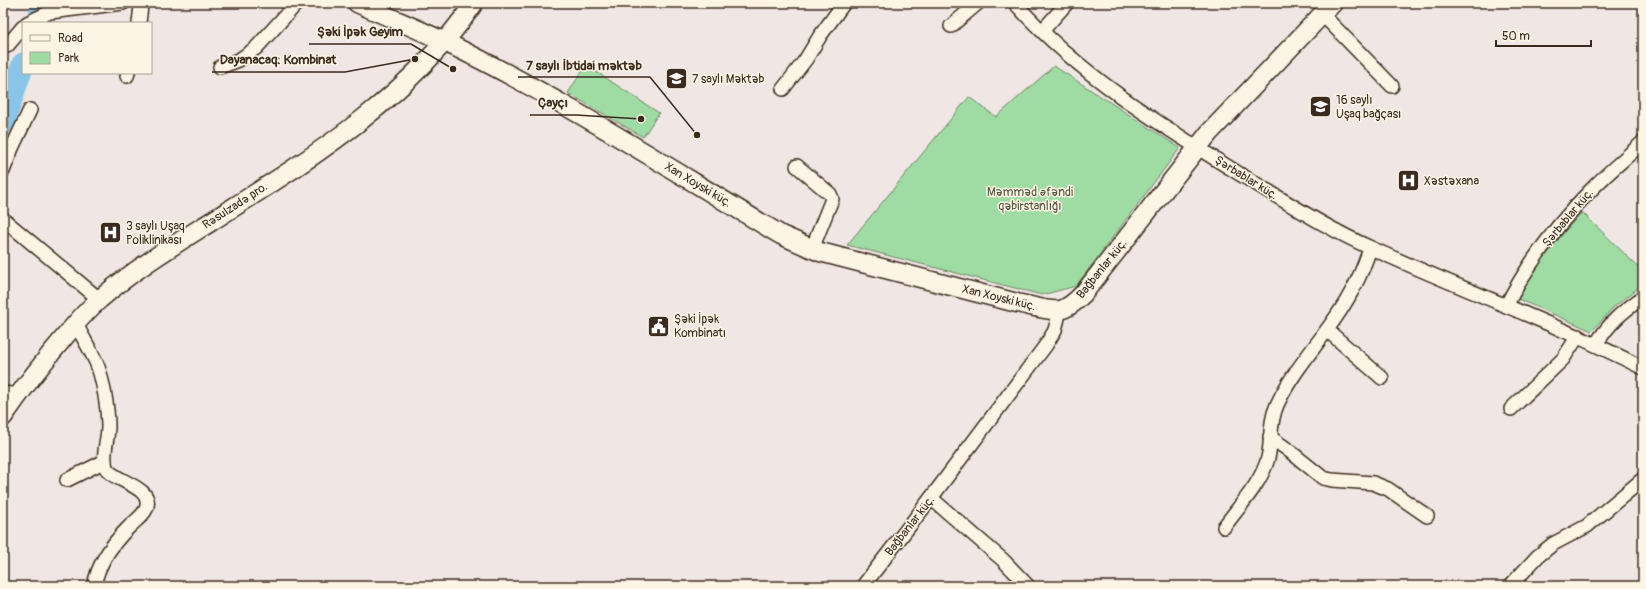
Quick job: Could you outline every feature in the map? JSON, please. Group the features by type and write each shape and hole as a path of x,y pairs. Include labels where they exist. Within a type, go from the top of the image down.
{"street":[{"path":"28,22 51,7 124,3"},
{"path":"139,22 140,3"},
{"path":"220,68 239,60 256,48 297,3"},
{"name":"Xan Xoyski küç.","path":"356,3 445,42 588,119 781,236 812,249 1017,303 1040,308 1060,310"},
{"name":"Rəsulzadə pro.","path":"3,417 11,394 40,366 99,299 159,255 348,131 371,113 426,63 445,42 474,3"},
{"path":"783,89 806,59 820,36 844,3"},
{"path":"951,26 978,3"},
{"name":"Şərbablar küç.","path":"1015,3 1082,66 1118,94 1155,121 1300,212 1370,248 1578,336 1643,368"},
{"path":"1043,30 1067,3"},
{"path":"1327,9 1392,86"},
{"name":"Bağbanlar küç.","path":"863,586 1046,345 1055,330 1060,310 1073,304 1083,294 1220,120 1327,9"},
{"path":"4,48 22,27"},
{"path":"3,171 30,110"},
{"name":"Şərbablar küç.","path":"1506,306 1529,265 1573,210 1591,189 1643,142"},
{"path":"797,166 830,194 832,199 812,249"},
{"path":"3,219 99,299"},
{"path":"1224,527 1261,476 1268,458 1270,437 1276,406 1296,371 1327,330 1356,283 1370,248"},
{"path":"1596,344 1608,325 1622,312 1643,297"},
{"path":"76,324 96,363 104,392 108,427 105,462 106,468 112,474 137,487 143,494 147,503 146,510 118,539 106,556 96,577 94,586"},
{"path":"1327,330 1382,378"},
{"path":"1511,409 1563,359 1578,336"},
{"path":"1270,437 1323,478 1373,483 1388,489 1427,516"},
{"path":"67,480 105,462"},
{"path":"1513,583 1538,556 1553,544 1587,526 1643,479"},
{"path":"931,498 1003,560 1028,586"}],"green space":[{"path":"586,65 659,113 643,137 568,93"},
{"name":"Məmməd Əfəndi qəbirstanlığı","path":"1054,66 1180,148 1076,286 1042,295 847,245 969,97 996,117"},
{"path":"1582,212 1643,272 1643,284 1614,307 1592,331 1518,299 1532,275 1547,254"}],"waterway":[{"path":"37,22 44,3"},
{"path":"3,123 22,67"}],"place":[{"name":"Dayanacaq: Kombinat","path":"415,59"},
{"name":"Şəki İpək Geyim","path":"453,69"},
{"name":"7 saylı Məktəb","path":"676,79"},
{"name":"16 saylı Uşaq bağçası","path":"1320,107"},
{"name":"Çayçı","path":"641,119"},
{"name":"7 saylı İbtidai məktəb","path":"697,135"},
{"name":"Xəstəxana","path":"1408,181"},
{"name":"3 saylı Uşaq Poliklinikası","path":"111,233"},
{"name":"Şəki İpək Kombinatı","path":"659,326"}]}
